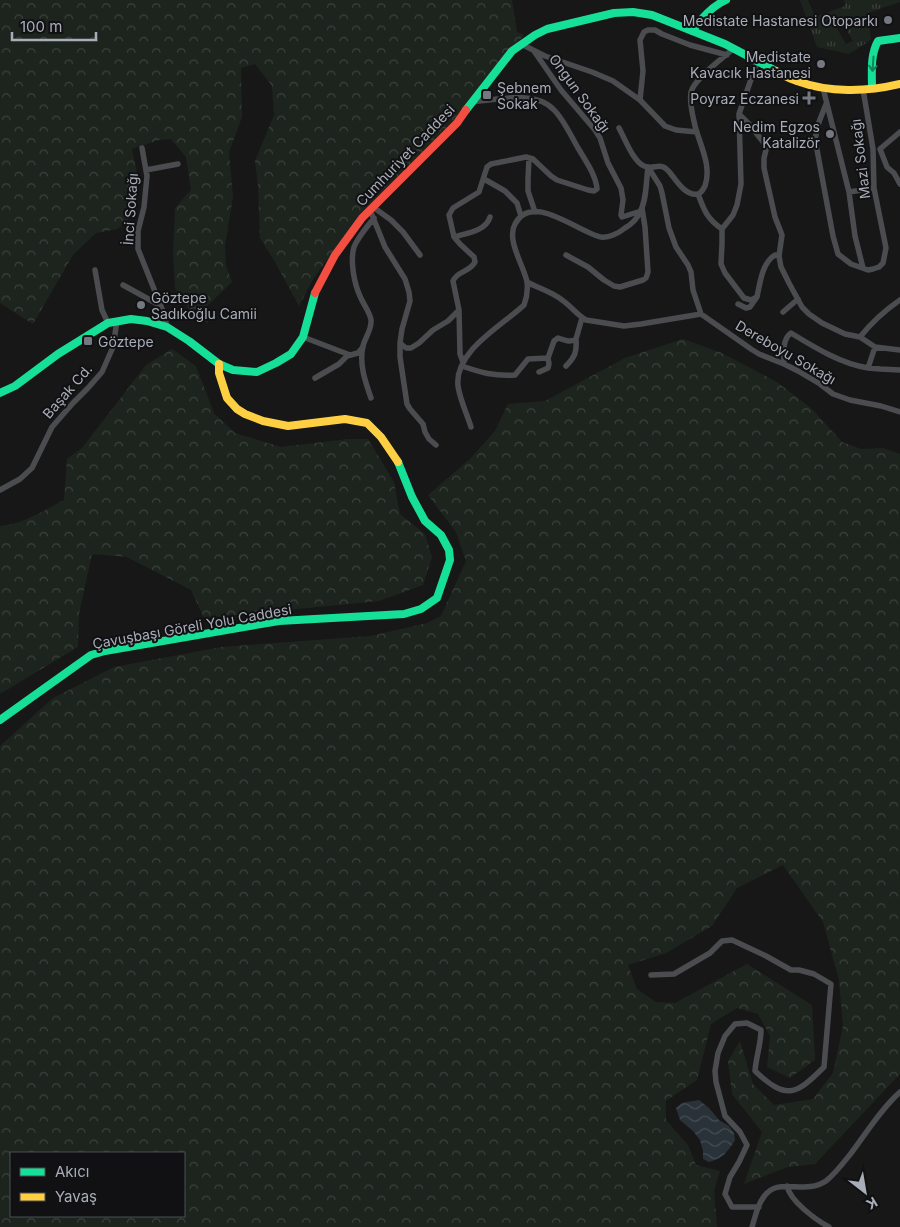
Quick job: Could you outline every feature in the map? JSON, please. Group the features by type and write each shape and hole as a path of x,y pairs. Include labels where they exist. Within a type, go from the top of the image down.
{"main road":[{"path":"692,31 704,14 726,0"},
{"name":"Cumhuriyet Caddesi","path":"0,392 14,386 58,354 108,323 130,319 147,321 167,327 219,364 233,370 257,372 291,354 303,337 316,291 335,255 362,218 457,123 512,51 535,35 547,30 614,13 633,12 652,15 692,31 733,48 795,81 816,87 844,90 887,87 900,84"},
{"path":"872,88 875,45 878,41 900,38"},
{"name":"Çavuşbaşı Göreli Yolu Caddesi","path":"0,720 91,655 105,651 279,621 404,614 421,610 437,598 450,560 449,550 441,535 425,521 412,497 400,465 382,437 367,423 344,420 288,426 263,421 245,414 237,409 227,398 219,373 219,364"}],"street":[{"path":"640,100 643,71 640,40 644,32 655,30 690,45 726,55"},
{"path":"521,44 534,51 613,81 640,100 665,126 676,130 697,132"},
{"path":"619,128 637,160 644,166 664,167 689,192 698,194 703,191 707,171 691,104 691,91 696,82 733,48"},
{"name":"Ongun Sokağı","path":"534,51 561,90 600,138 608,163 621,188 623,200 622,217 641,208"},
{"path":"757,62 739,114 741,184 738,205 722,229 721,264 744,298 751,300 757,297"},
{"path":"823,88 849,192 855,236 862,268"},
{"name":"Mazi Sokağı","path":"862,268 868,270 879,267 883,263 886,248 874,188 877,149 863,89"},
{"path":"472,102 522,97 548,104 555,110 596,182 597,189 594,191 588,190 557,180 550,176 533,159 526,157 512,159 491,164 488,167 479,192 453,208 449,215 454,237 474,257 475,262 473,267 455,276 453,281 459,310 460,354 463,364 483,373 515,375 528,359 548,358"},
{"path":"826,104 815,139 833,236 838,254 851,264 862,268"},
{"path":"739,114 764,143 766,150 764,168 775,217 782,235 779,256 781,267 802,307 808,314 822,323 845,334 860,337 875,347 900,350"},
{"path":"900,132 877,149 887,167 894,173 900,184"},
{"name":"İnci Sokağı","path":"142,148 146,170 144,207 138,231 138,249 161,306 167,327"},
{"path":"529,158 528,191 535,212"},
{"path":"146,170 178,164"},
{"path":"472,427 458,385 463,364 479,342 524,305 527,297 527,282 516,252 513,235 515,224 521,216 538,211 564,220 600,237 609,237 622,231 634,222 641,208 645,193 648,167"},
{"path":"527,282 560,298 586,320 624,326 700,314 693,290 691,272 676,248 669,228 660,186 648,167"},
{"path":"484,179 505,192 517,203 521,216"},
{"path":"849,192 874,188"},
{"path":"698,194 709,219 722,229"},
{"path":"371,208 385,247 405,279 409,292 410,301 400,343 400,357 407,404 423,424 429,439 436,445"},
{"path":"371,208 391,220 403,232 420,255"},
{"path":"566,255 583,264 614,286 620,287 643,280 648,272 645,227 641,208"},
{"path":"454,237 478,230 488,222 490,217"},
{"path":"371,398 364,377 362,363 363,347 371,322 355,284 353,254 357,242 374,218"},
{"path":"738,304 746,308 750,307 757,297 767,262 775,255 779,256"},
{"path":"95,270 102,310 108,323"},
{"path":"123,285 161,306"},
{"path":"783,312 798,299"},
{"path":"860,337 878,317 900,300"},
{"path":"400,343 406,348 419,344 433,330 448,321 459,310"},
{"name":"Dereboyu Sokağı","path":"700,314 759,354 784,364 820,384 832,394 900,412"},
{"path":"566,366 575,354 576,339 582,318"},
{"name":"Başak Cd.","path":"0,490 20,479 32,468 52,427 102,372 113,347 117,321"},
{"path":"784,364 785,340 791,333 824,352 860,366 900,370"},
{"path":"303,337 350,355"},
{"path":"539,372 548,368 548,358 556,339 573,341 576,339"},
{"path":"315,378 339,364 347,356 358,353 363,347"},
{"path":"868,368 875,347"},
{"path":"651,975 674,974 710,953 722,941 732,940 791,970 814,974 831,984 824,1067 808,1083 797,1089 783,1091 764,1080 755,1071 761,1042 761,1030 747,1023 735,1024 725,1036 718,1052 716,1082 725,1116 740,1132 747,1145 730,1177 725,1194 732,1207 759,1207"},
{"path":"752,1227 763,1197 767,1193 777,1187 812,1187 830,1178 879,1115 900,1092"},
{"path":"787,1186 790,1195 811,1215 829,1227"}],"green space":[{"path":"0,0 512,0 517,32 524,35 453,123 343,237 312,281 299,306 260,238 255,161 274,115 272,86 255,64 241,68 242,117 229,152 233,197 225,245 226,266 232,282 206,307 208,323 195,318 175,288 173,252 175,208 191,190 186,157 171,139 159,140 132,149 139,183 136,212 118,229 96,233 73,255 33,324 0,303"},
{"path":"800,0 808,0 815,17 845,6 844,0 900,0 900,2 868,13 871,40 849,54 817,47","holes":["843,23 853,41 846,44 836,27"]},
{"path":"683,339 722,353 777,382 812,409 842,442 861,449 883,448 900,454 900,1074 815,1164 788,1167 744,1184 762,1132 732,1094 728,1061 740,1041 753,1084 774,1105 813,1099 833,1073 843,1026 839,980 823,922 783,865 737,888 712,926 666,953 628,965 637,989 656,1002 675,1003 747,964 812,1005 815,1060 790,1078 767,1067 770,1036 758,1014 737,1008 711,1024 697,1080 666,1101 666,1120 688,1145 696,1165 720,1171 714,1190 717,1227 0,1227 0,746 53,698 114,667 221,647 371,636 427,623 441,616 466,561 456,532 428,495 470,459 495,431 508,404 545,401 625,358"},
{"path":"172,349 196,366 214,413 235,433 281,447 348,439 368,439 394,482 400,514 425,534 432,557 423,585 379,601 204,618 191,590 127,557 92,554 79,614 78,647 0,694 0,526 24,520 64,500 67,459 82,448 146,365"}],"water":[{"path":"699,1100 719,1120 729,1126 734,1133 735,1140 727,1152 718,1159 709,1162 703,1159 700,1140 680,1120 676,1108 682,1103"}],"traffic: fast":[{"path":"692,31 707,13 726,0"},
{"path":"466,110 512,51 535,35 547,29 614,13 633,12 652,15 725,44 776,71"},
{"path":"872,88 875,46 878,41 900,38"},
{"path":"0,393 15,386 58,354 108,323 131,319 147,321 167,327 219,364 233,370 257,372 291,354 303,337 315,293"},
{"path":"0,720 91,655 105,651 279,621 404,614 421,609 437,598 450,560 449,550 441,535 425,521 412,497 398,462"}],"traffic: slow":[{"path":"776,71 791,79 822,88 861,90 900,84"},
{"path":"219,364 219,373 227,398 237,409 245,414 263,421 288,426 345,419 367,423 381,437 398,462"}],"traffic: jam":[{"path":"315,293 335,255 362,218 457,123 466,110"}],"place":[{"name":"Medistate Hastanesi Otoparkı","path":"888,20"},
{"name":"Medistate Kavacık Hastanesi","path":"821,64"},
{"name":"Şebnem Sokak","path":"487,95"},
{"name":"Poyraz Eczanesi","path":"809,98"},
{"name":"Nedim Egzos Katalizör","path":"830,134"},
{"name":"Göztepe Sadıkoğlu Camii","path":"141,305"},
{"name":"Göztepe","path":"88,341"}]}
